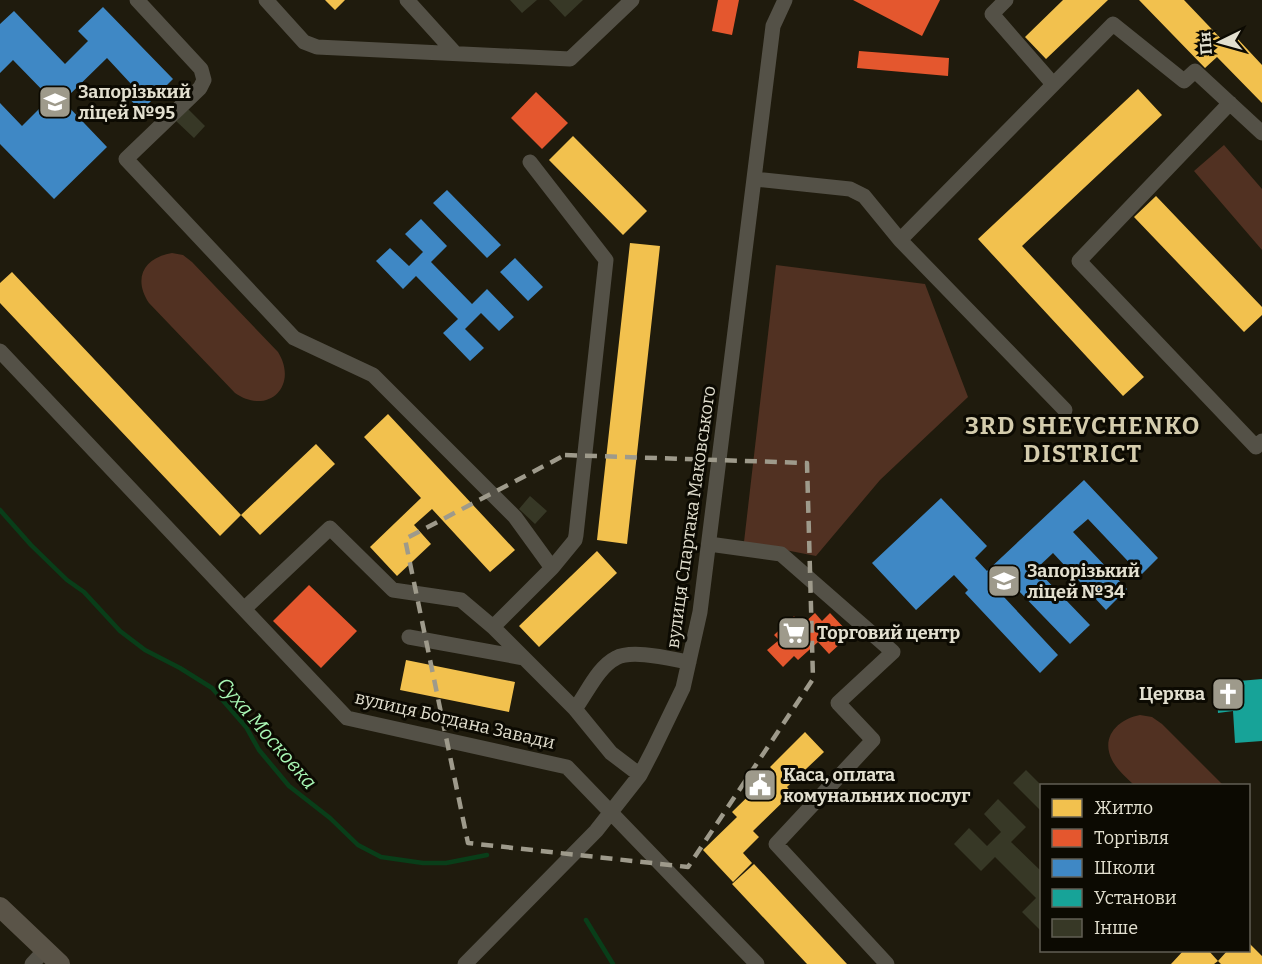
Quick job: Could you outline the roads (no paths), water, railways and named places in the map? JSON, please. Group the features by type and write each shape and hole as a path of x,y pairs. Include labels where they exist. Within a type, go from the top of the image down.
{"main road":[{"path":"0,907 39,957 60,964"}],"street":[{"path":"137,0 201,69 204,80 200,88 126,159 294,338 373,375 515,517 552,568"},
{"path":"267,0 304,42 317,47 570,59 632,0"},
{"path":"407,0 455,53"},
{"name":"вулиця Спартака Маковського","path":"465,964 611,813 640,776 683,688 700,612 773,26 785,0"},
{"path":"1006,0 992,14 1053,84"},
{"path":"900,240 1113,24 1184,81 1195,71 1262,134"},
{"path":"1230,103 1079,261 1256,447 1262,441"},
{"path":"493,627 552,568 575,540 606,260 530,162"},
{"path":"754,179 850,189 864,196 900,240 1065,410"},
{"name":"вулиця Богдана Завади","path":"0,351 347,718 567,767 757,964"},
{"path":"244,609 330,528 393,590 460,600 493,627 575,709 611,753 640,776"},
{"path":"709,544 781,554 892,652 838,703 873,740 776,844 887,964"},
{"path":"409,637 524,658"},
{"path":"575,709 606,665 617,657 632,654 689,662"}],"waterway":[{"name":"Суха Московка","path":"0,510 31,545 67,580 84,592 120,631 145,650 212,688 246,727 259,750 289,786 330,818 358,845 381,857 423,863 446,863 487,855"},
{"path":"586,920 613,964"}],"place":[{"name":"Запорізький ліцей №95","path":"55,102"},
{"name":"Запорізький ліцей №34","path":"1004,581"},
{"name":"Торговий центр","path":"794,633"},
{"name":"Церква","path":"1228,694"},
{"name":"Каса, оплата комунальних послуг","path":"760,785"}],"district":[{"name":"3RD SHEVCHENKO DISTRICT","path":"1083,440"}]}
